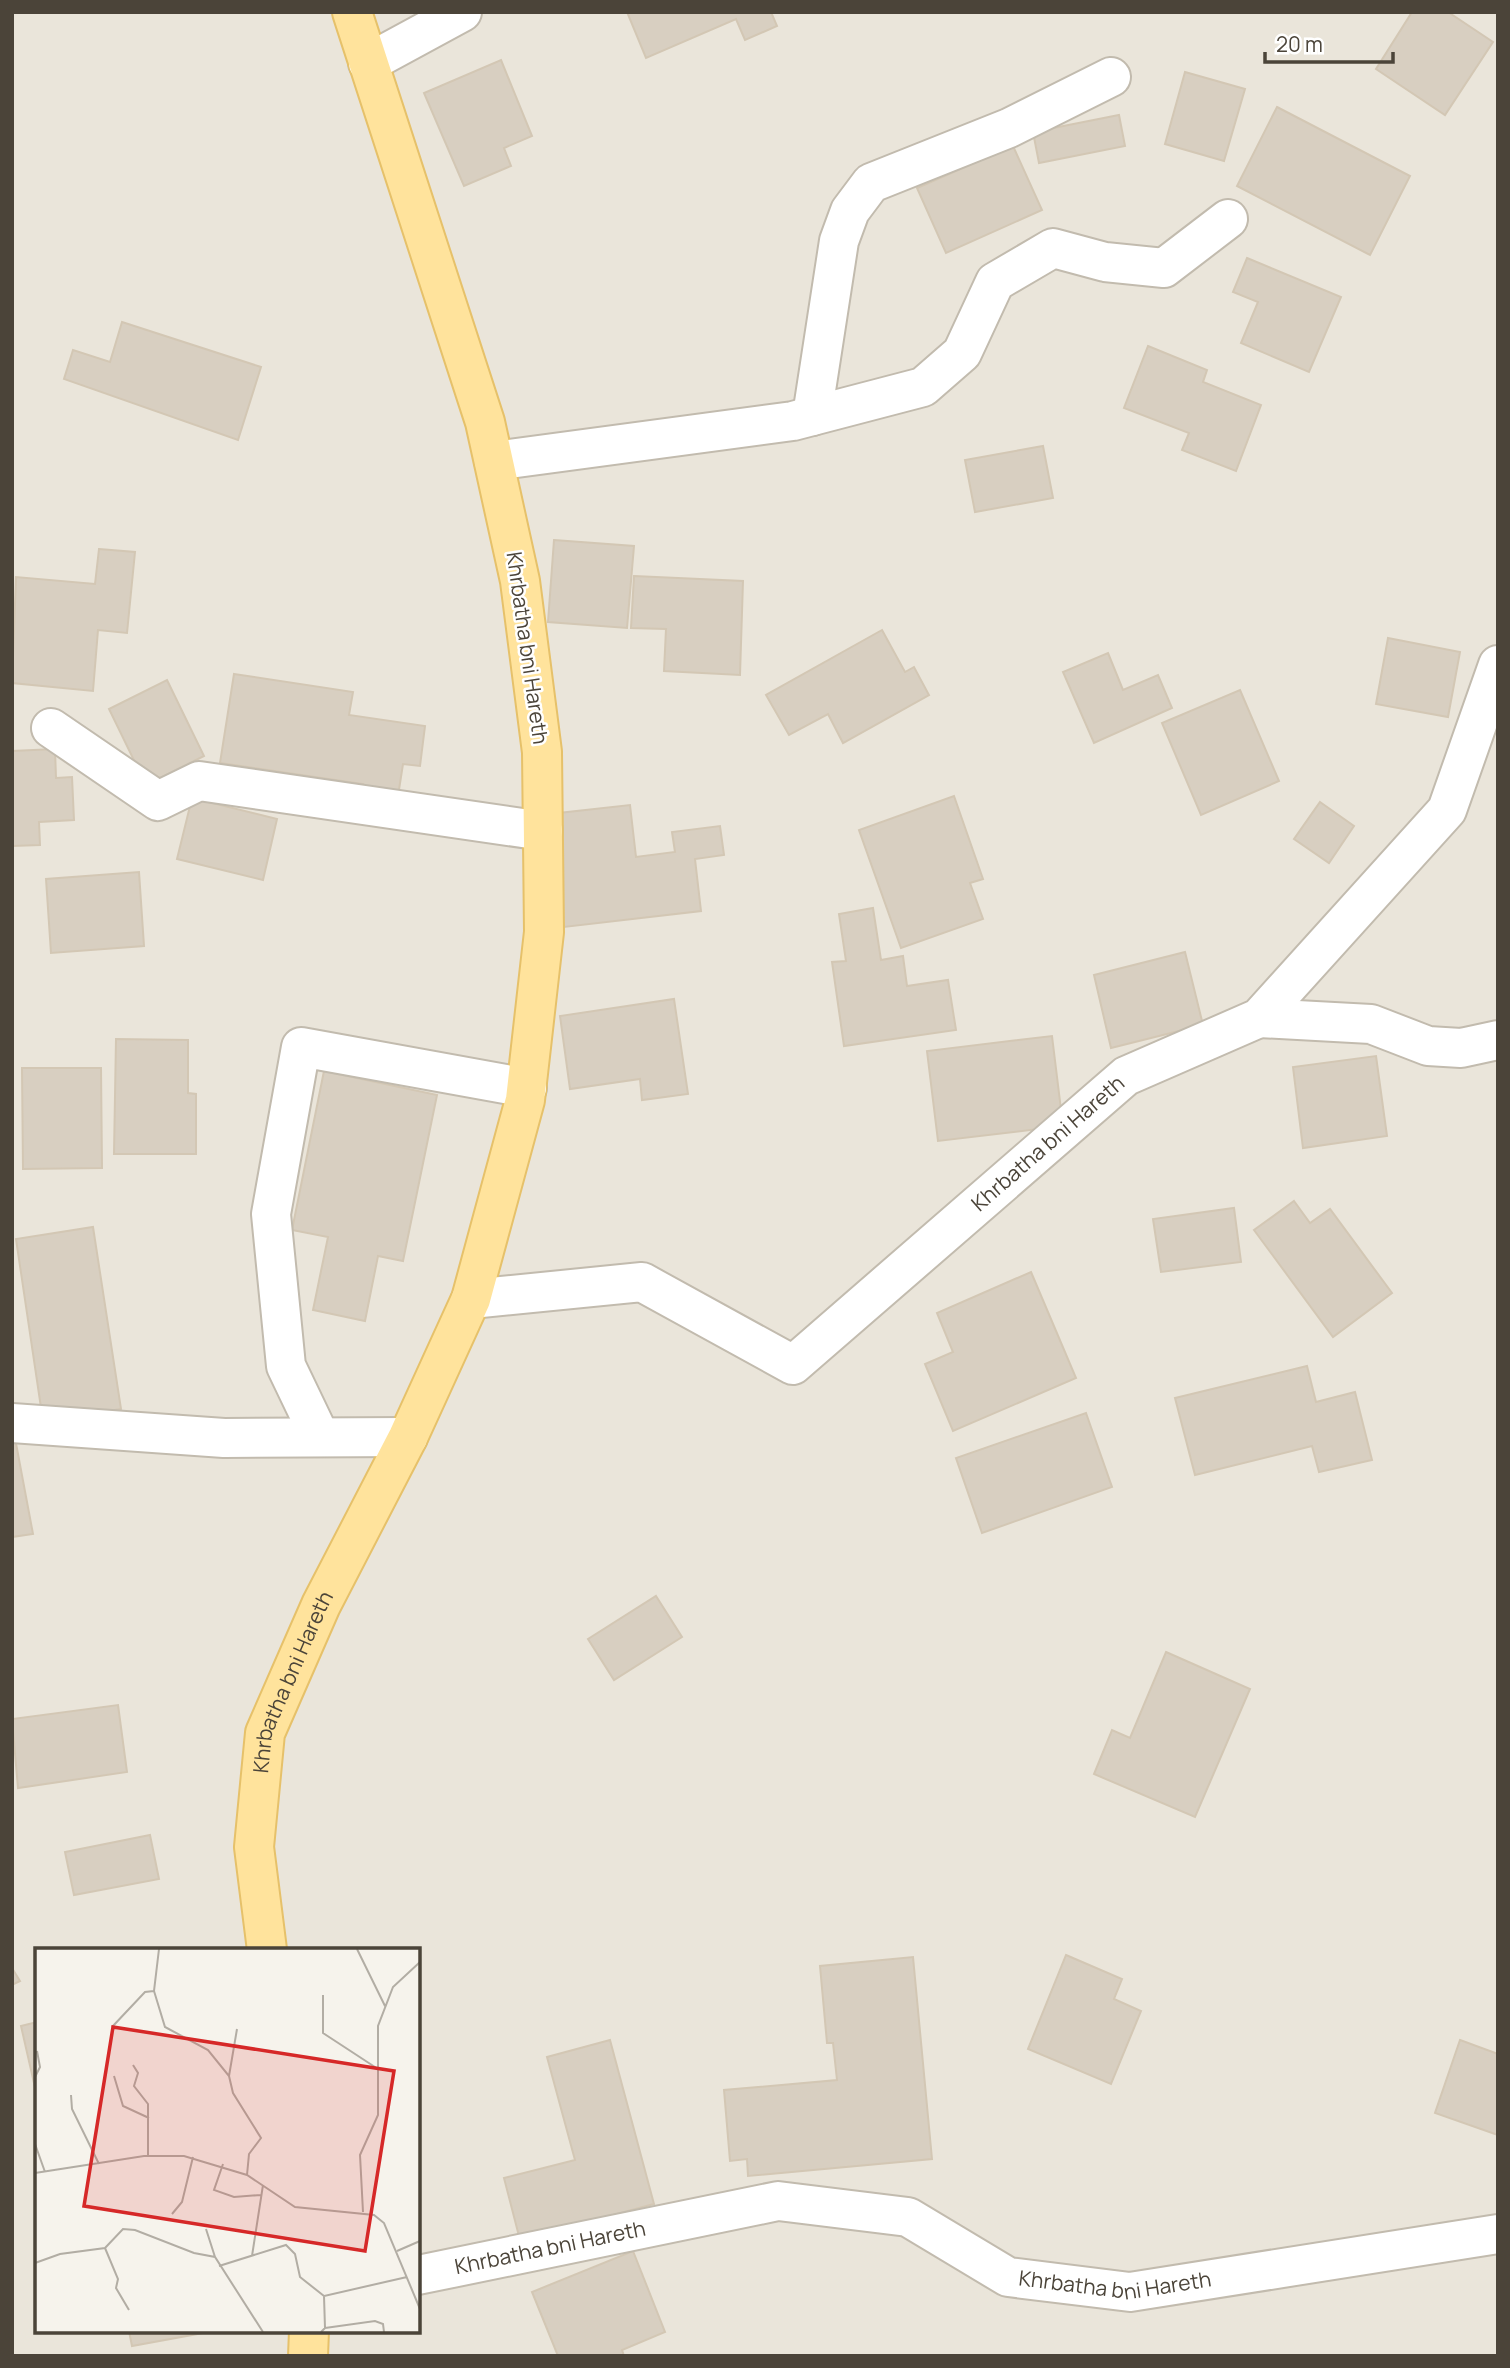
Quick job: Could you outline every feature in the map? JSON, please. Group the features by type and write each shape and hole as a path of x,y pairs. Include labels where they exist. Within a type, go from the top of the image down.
{"main road":[{"name":"Khrbatha bni Hareth","path":"267,1948 254,1847 265,1732 321,1605 408,1437 471,1299 527,1088 544,932 542,752 520,581 485,422 352,12"},
{"path":"308,2356 309,2333"}],"street":[{"path":"369,63 462,12"},
{"path":"812,416 839,240 850,211 870,183 1009,128 1111,77"},
{"path":"494,461 812,416 923,387 962,353 995,282 1053,248 1105,262 1164,268 1228,219"},
{"name":"Khrbatha bni Hareth","path":"471,1299 642,1282 793,1365 1126,1076 1259,1018 1447,810 1498,665"},
{"path":"51,728 158,801 199,781 543,831"},
{"path":"1259,1018 1371,1024 1427,1046 1461,1048 1498,1040"},
{"path":"320,1437 286,1366 271,1214 301,1047 527,1088"},
{"path":"12,1423 224,1438 408,1437"},
{"name":"Khrbatha bni Hareth","path":"420,2276 778,2201 908,2217 1008,2277 1130,2292 1498,2234"}],"shaded area":[{"path":"12,12 1498,12 1498,2356 12,2356"}],"building":[{"path":"627,12 771,12 777,26 745,40 736,19 646,58"},
{"path":"1412,12 1448,12 1493,42 1445,115 1376,69"},
{"path":"501,60 532,136 504,148 511,166 464,186 424,93"},
{"path":"1185,72 1245,89 1224,161 1165,144"},
{"path":"1277,107 1410,176 1370,255 1237,186"},
{"path":"1119,115 1125,146 1039,163 1033,132"},
{"path":"1013,146 1042,210 946,253 917,188"},
{"path":"1247,258 1341,297 1309,372 1241,343 1258,302 1233,292"},
{"path":"122,322 261,367 238,440 64,379 73,350 110,362"},
{"path":"1148,346 1207,370 1203,382 1261,405 1236,471 1182,450 1189,433 1124,408"},
{"path":"1043,446 1053,498 975,512 965,460"},
{"path":"554,540 634,546 627,628 548,622"},
{"path":"99,549 135,552 127,633 98,630 93,691 12,683 16,577 95,584"},
{"path":"634,576 743,581 740,675 664,671 666,629 631,628"},
{"path":"882,630 905,672 914,667 929,695 843,743 828,714 789,735 766,695"},
{"path":"1388,638 1460,652 1448,717 1376,704"},
{"path":"1108,653 1123,690 1158,675 1172,708 1094,743 1063,672"},
{"path":"234,674 353,692 349,715 425,726 420,766 403,764 398,796 362,790 363,784 220,763"},
{"path":"167,680 204,756 146,785 109,709"},
{"path":"1240,690 1279,781 1201,815 1162,723"},
{"path":"55,749 56,778 72,777 74,820 39,822 40,845 12,846 12,751"},
{"path":"954,796 983,879 970,883 983,919 901,948 859,830"},
{"path":"192,798 277,819 263,880 177,859"},
{"path":"1320,802 1354,826 1329,863 1294,839"},
{"path":"630,805 636,857 675,852 672,832 720,826 724,855 695,859 701,911 564,927 550,814"},
{"path":"139,872 144,946 51,953 46,879"},
{"path":"873,908 881,960 903,956 907,986 948,980 956,1030 844,1046 832,962 846,961 839,914"},
{"path":"1185,952 1203,1025 1111,1048 1094,975"},
{"path":"674,999 688,1094 642,1100 640,1079 570,1089 560,1016"},
{"path":"1052,1036 1063,1126 938,1141 927,1051"},
{"path":"116,1039 188,1040 188,1093 196,1094 196,1154 114,1154"},
{"path":"1376,1056 1387,1136 1303,1148 1293,1067"},
{"path":"22,1068 101,1068 102,1168 23,1169"},
{"path":"324,1071 437,1095 403,1261 378,1256 365,1321 313,1310 328,1237 292,1230"},
{"path":"1294,1201 1310,1223 1330,1209 1392,1293 1333,1337 1254,1230"},
{"path":"1234,1208 1241,1262 1161,1272 1153,1219"},
{"path":"93,1227 121,1409 43,1421 16,1239"},
{"path":"1031,1272 1076,1378 953,1431 925,1364 953,1352 937,1313"},
{"path":"1307,1366 1316,1402 1355,1392 1372,1460 1319,1472 1312,1446 1195,1475 1175,1398"},
{"path":"1086,1413 1112,1487 982,1533 956,1458"},
{"path":"12,1438 15,1438 33,1534 12,1537"},
{"path":"656,1596 682,1637 614,1680 588,1639"},
{"path":"1166,1652 1250,1689 1195,1817 1094,1774 1112,1730 1130,1738"},
{"path":"118,1705 127,1772 18,1788 12,1719"},
{"path":"150,1835 159,1879 74,1895 65,1852"},
{"path":"1066,1955 1122,1979 1114,1999 1141,2011 1111,2084 1028,2049"},
{"path":"913,1957 932,2159 748,2176 747,2159 730,2161 724,2090 837,2080 833,2043 827,2043 820,1966"},
{"path":"12,1968 20,1981 12,1985"},
{"path":"35,2022 35,2088 21,2026"},
{"path":"610,2040 654,2204 520,2240 504,2178 575,2160 547,2057"},
{"path":"1460,2040 1498,2054 1498,2135 1435,2113"},
{"path":"633,2251 665,2332 622,2350 624,2356 558,2356 532,2292"},
{"path":"129,2333 203,2333 132,2346"}]}
